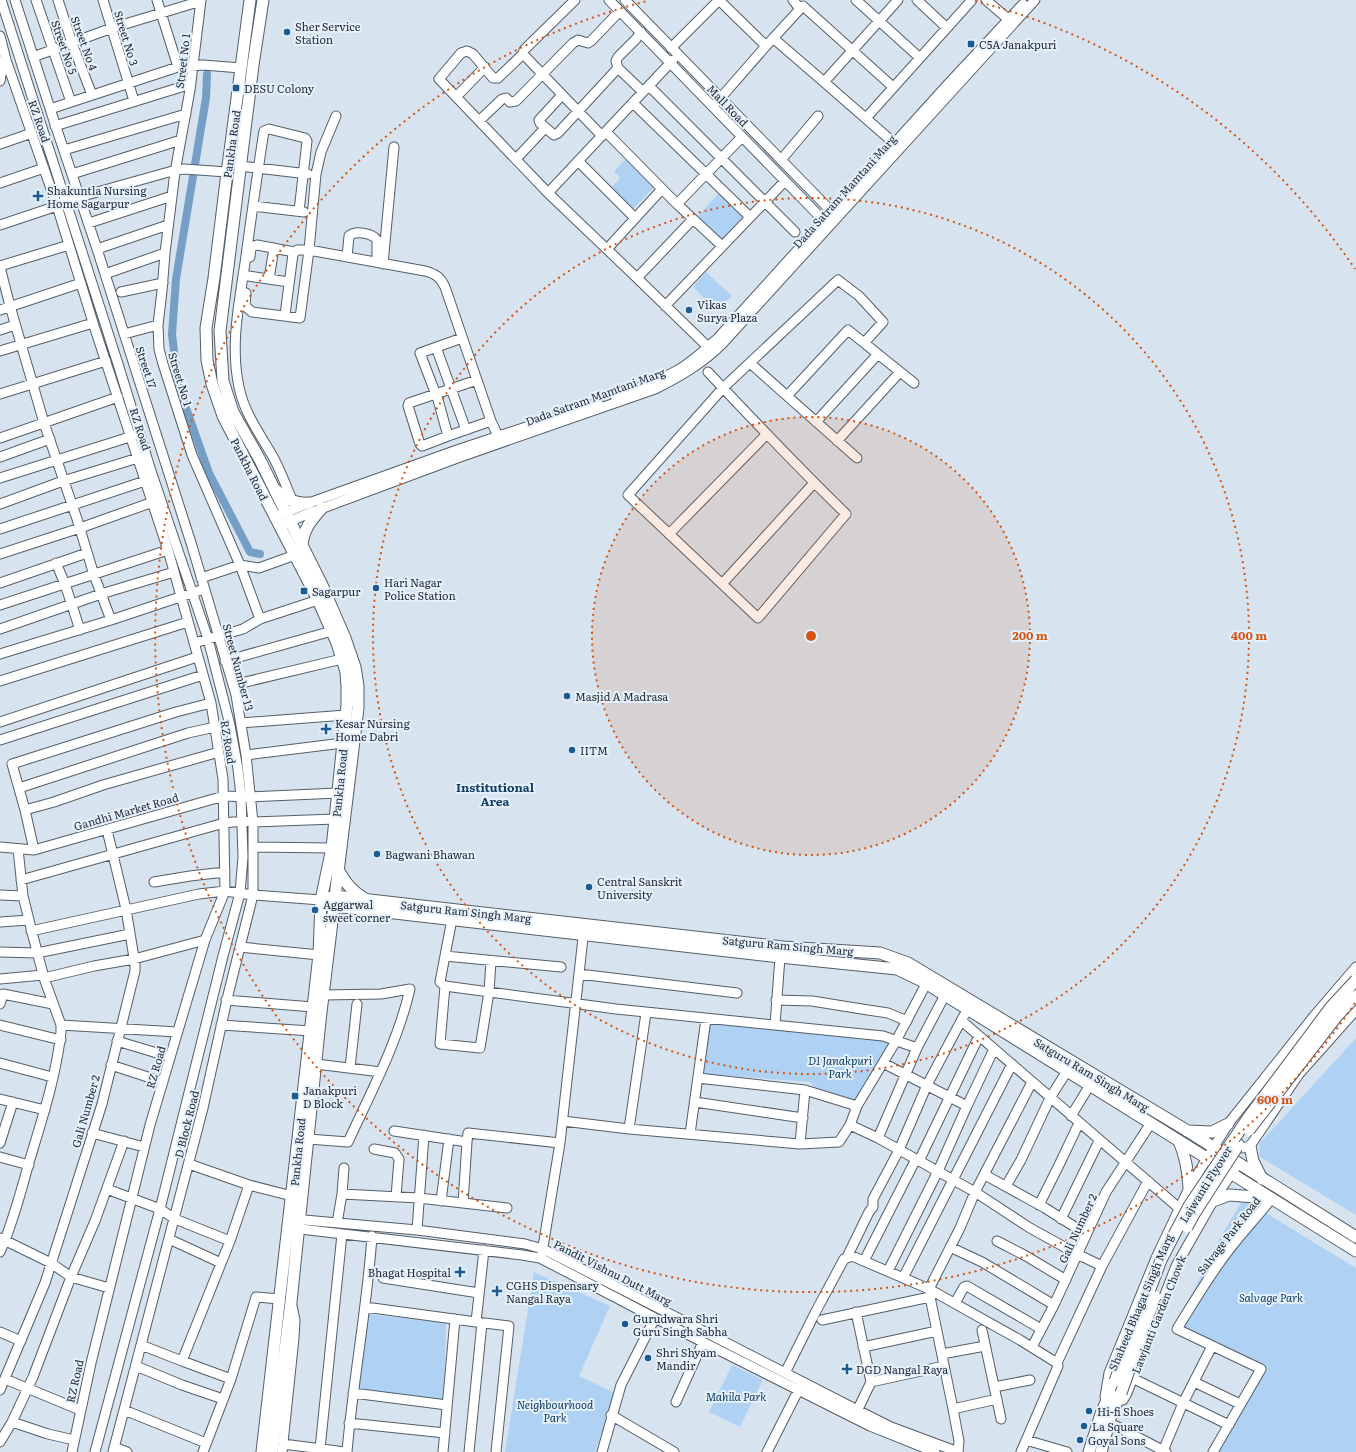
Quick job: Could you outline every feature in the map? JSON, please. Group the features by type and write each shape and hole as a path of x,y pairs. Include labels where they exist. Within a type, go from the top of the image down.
{"main road":[{"name":"Pankha Road","path":"250,0 214,278 206,328 207,360 212,384 222,416 277,522 299,550 322,585 345,638 355,667 358,686 357,714 323,995 308,1139 280,1299 262,1452"},
{"name":"Pankha Road","path":"262,0 220,331 223,382 233,412 260,460 288,516 299,550 342,659 346,672 347,687 346,715 332,848 321,900 319,955 292,1196 294,1223 291,1302 272,1452"},
{"path":"274,489 293,502 300,504 309,503"},
{"path":"299,550 307,527 322,508"},
{"path":"338,869 346,884 356,894 366,900"},
{"name":"Satguru Ram Singh Marg","path":"321,900 366,900 780,957 897,969 968,1009 1207,1158"},
{"name":"Satguru Ram Singh Marg","path":"334,901 354,908 452,919 782,947 880,953 908,963 1213,1147"},
{"path":"332,921 339,913 354,908"},
{"name":"Lajwanti Flyover","path":"1107,1418 1115,1381 1161,1260 1189,1206 1248,1118 1331,1007 1356,980"},
{"name":"Lajwanti Flyover","path":"1107,1418 1120,1393 1168,1263 1194,1214 1252,1125 1337,1016 1356,996"},
{"path":"1186,1130 1212,1132 1228,1124"},
{"path":"1179,1141 1185,1153 1188,1167 1189,1188"},
{"path":"1238,1164 1250,1146"},
{"path":"1250,1146 1253,1161 1263,1179"},
{"path":"1213,1147 1356,1237"},
{"path":"1207,1158 1356,1251"},
{"path":"1212,1201 1229,1195 1272,1198"},
{"name":"Shaheed Bhagat Singh Marg","path":"1089,1452 1107,1418"},
{"name":"Shaheed Bhagat Singh Marg","path":"1100,1452 1107,1418"}],"street":[{"path":"1,0 140,435 208,639 230,725 238,769 243,821 243,856 240,893 160,1209 95,1452"},
{"name":"Street 17","path":"16,0 33,57 89,223 192,546"},
{"name":"Street No 5","path":"36,0 71,102"},
{"name":"Street No 4","path":"58,0 72,43 92,95"},
{"name":"Street No 3","path":"103,0 134,102"},
{"path":"157,0 178,67"},
{"path":"575,0 498,78 493,78 485,66 470,51 467,51 461,53 439,79 548,193 708,346"},
{"name":"Mall Road","path":"609,0 826,224"},
{"name":"Mall Road","path":"625,0 834,214"},
{"path":"671,48 719,0 766,46"},
{"path":"794,0 804,5 893,88"},
{"path":"856,0 920,58"},
{"path":"824,82 898,0"},
{"path":"917,0 947,28"},
{"path":"866,118 972,0"},
{"path":"986,0 1008,19"},
{"name":"Dada Satram Mamtani Marg","path":"288,516 322,508 460,457 655,389 678,378 711,354 723,343 894,143 1026,0"},
{"name":"Dada Satram Mamtani Marg","path":"834,214 1035,0"},
{"path":"33,57 112,28 201,1"},
{"name":"Street No 1","path":"201,1 191,84 181,140 180,169 172,196 168,225 158,325 159,349 162,364 192,454 240,565 260,619"},
{"path":"713,106 804,5"},
{"path":"479,121 502,99 506,98 510,102 516,100 573,43 578,40 588,43 591,41 620,11"},
{"path":"641,32 616,60 618,68 646,89 722,158 795,232"},
{"name":"RZ Road","path":"0,36 3,58 32,133 57,206 93,323 168,550 211,703 223,779 224,796 225,891 205,940 150,1125 109,1288 80,1410 72,1452"},
{"path":"773,38 894,143"},
{"path":"523,54 578,111 722,246"},
{"path":"548,193 678,55"},
{"path":"0,81 3,58"},
{"name":"Street No 3","path":"129,84 178,67 203,65 241,68"},
{"path":"456,97 485,66"},
{"path":"562,95 539,120 545,128 554,135 556,135 618,68"},
{"path":"50,109 129,84"},
{"path":"56,126 191,84"},
{"path":"633,103 750,217"},
{"path":"64,150 186,114"},
{"path":"336,116 322,152 316,174 309,250 300,318 252,312 245,306 251,247 257,245 294,252 297,250 309,250 436,274 442,279 491,421 498,436"},
{"path":"781,160 818,116"},
{"path":"516,159 545,128"},
{"path":"293,502 272,456 254,426 239,388 235,368 234,350 238,310 264,131 269,129 305,138 307,144 299,211"},
{"path":"0,144 32,133"},
{"path":"677,204 742,137"},
{"path":"72,174 181,140"},
{"path":"380,263 394,147"},
{"path":"578,161 635,218"},
{"path":"240,166 316,174"},
{"path":"0,183 44,168"},
{"path":"0,225 57,206 80,196 180,169 227,172"},
{"path":"665,306 784,181"},
{"path":"607,249 662,189"},
{"path":"89,223 172,196"},
{"path":"253,206 313,213"},
{"path":"637,278 693,219"},
{"name":"Dada Satram Mamtani Marg","path":"277,522 309,503 498,436 610,399 654,382 676,371 708,346 826,224"},
{"path":"97,249 168,225"},
{"path":"347,257 349,236 351,234 372,235 377,240 380,263"},
{"path":"69,245 0,267 15,325 44,423 80,528 94,575 111,620"},
{"path":"269,279 274,248"},
{"path":"285,315 294,252"},
{"path":"105,274 165,253"},
{"path":"248,276 289,282"},
{"path":"708,372 723,388 814,483 846,514 758,618 628,495 723,388 838,280 859,296 882,322 864,343"},
{"path":"0,310 81,283"},
{"path":"122,292 163,283"},
{"path":"0,351 93,323"},
{"path":"0,330 15,325"},
{"path":"124,334 158,325"},
{"path":"787,396 848,330 914,383"},
{"path":"448,436 420,353 462,338"},
{"path":"436,347 466,430"},
{"path":"816,422 878,354"},
{"path":"0,394 106,361"},
{"path":"750,363 857,458"},
{"path":"837,441 900,372"},
{"path":"477,380 409,403 408,409 422,446 491,421"},
{"path":"0,438 118,397"},
{"path":"669,534 767,434"},
{"path":"0,478 130,436 140,435"},
{"path":"0,457 50,439"},
{"path":"0,504 63,481 138,458"},
{"path":"0,528 145,481"},
{"path":"722,584 814,483"},
{"path":"0,554 153,502"},
{"name":"Street Number 13","path":"192,546 233,685 241,723 251,797"},
{"path":"0,605 168,550"},
{"path":"201,578 240,565 259,568 299,550"},
{"path":"0,582 87,553"},
{"path":"56,563 65,584 80,630"},
{"path":"0,629 101,594 174,572"},
{"path":"0,654 80,630 204,589"},
{"path":"194,643 243,629 260,619 318,600"},
{"path":"0,682 188,622"},
{"path":"226,661 332,631"},
{"path":"0,722 198,656"},
{"path":"233,685 342,659"},
{"path":"0,740 203,676"},
{"path":"34,850 12,764 176,712 211,703"},
{"path":"241,723 346,715"},
{"path":"19,788 188,733 230,725"},
{"path":"246,755 343,743"},
{"path":"25,810 54,802 103,785 219,752"},
{"name":"Gandhi Market Road","path":"0,847 34,850 224,796 251,797 338,794"},
{"name":"D Block Road","path":"114,1450 189,1164 203,1108 226,1000 253,895 253,822 251,797"},
{"path":"21,880 224,822 335,819"},
{"name":"Gali Number 2","path":"0,1390 21,1341 51,1263 102,1104 119,1029 135,971 126,909 107,830"},
{"path":"253,847 332,848"},
{"path":"0,1252 45,1110 60,1040 61,1026 44,977 23,896 18,849"},
{"path":"154,882 225,872"},
{"path":"32,931 126,909 199,894 225,891 253,895 321,900"},
{"path":"0,895 23,896"},
{"path":"452,919 440,982 445,986 575,1004 883,1036 917,1048"},
{"path":"0,922 29,920"},
{"path":"540,1258 543,1249 563,1121 584,929"},
{"path":"0,952 37,953 130,934"},
{"path":"0,979 44,977 134,959 205,940"},
{"path":"240,947 319,955"},
{"path":"445,956 561,967"},
{"path":"775,1025 780,957"},
{"path":"445,986 440,1044 480,1048 489,992 491,961"},
{"path":"1207,1158 1228,1124 1314,1016 1356,967"},
{"path":"579,974 737,993"},
{"path":"563,1121 629,1129 800,1144 839,1142 850,1125 857,1106 896,1041 926,984"},
{"path":"308,1139 348,1142 381,1072 405,1012 410,989 381,994 323,995"},
{"path":"0,1004 3,994 53,1004"},
{"path":"878,1138 917,1048 945,995"},
{"path":"226,1000 313,1007"},
{"path":"776,1000 812,1001 888,1013 907,1021"},
{"path":"350,1068 357,1004"},
{"path":"785,1373 844,1259 848,1257 869,1212 873,1207 873,1199 899,1150 927,1085 968,1009"},
{"path":"1228,1124 1228,1134 1243,1148 1250,1146 1299,1074 1356,1010"},
{"path":"629,1129 646,1012"},
{"path":"690,1134 706,1018"},
{"path":"962,1019 963,1022 1050,1098 1180,1209"},
{"path":"0,1024 60,1040"},
{"path":"221,1025 311,1031"},
{"path":"61,1026 177,1032"},
{"path":"864,1261 950,1097 979,1036"},
{"path":"117,1041 170,1057"},
{"path":"888,1271 938,1172 994,1049"},
{"path":"0,1063 52,1077"},
{"path":"883,1063 967,1106"},
{"path":"316,1064 381,1072"},
{"path":"903,1278 1012,1064"},
{"path":"111,1065 163,1082"},
{"path":"1006,1186 1021,1160 1050,1098 1067,1071"},
{"path":"698,1078 805,1090 857,1106"},
{"path":"929,1289 975,1192 1032,1082"},
{"path":"1071,1116 1090,1085"},
{"path":"800,1144 805,1090"},
{"path":"0,1099 45,1110"},
{"path":"0,1144 13,1102"},
{"path":"695,1102 803,1118"},
{"path":"1038,1205 1079,1123"},
{"name":"Gali Number 2","path":"1032,1347 1066,1280 1106,1192 1124,1162 1151,1123"},
{"path":"850,1125 878,1138 975,1192 1030,1228 1102,1266"},
{"path":"394,1131 467,1142"},
{"path":"92,1132 144,1147"},
{"path":"463,1203 468,1133 560,1143"},
{"path":"417,1230 424,1135"},
{"path":"441,1201 449,1139"},
{"path":"0,1442 28,1390 71,1277 95,1221 124,1141"},
{"path":"1061,1219 1100,1141"},
{"path":"374,1149 395,1153 399,1159 396,1197"},
{"path":"0,1157 28,1165"},
{"name":"Shaheed Bhagat Singh Marg","path":"1107,1418 1109,1374 1156,1258 1189,1188 1207,1158"},
{"path":"189,1164 249,1185 292,1196"},
{"name":"Lawjanti Garden Chowk","path":"1107,1418 1127,1393 1176,1266 1212,1201 1238,1164"},
{"path":"337,1223 342,1194 344,1168"},
{"path":"985,1175 1086,1234"},
{"path":"1021,1452 1058,1366 1057,1363 1102,1266 1148,1181"},
{"path":"182,1361 230,1241 249,1185"},
{"path":"107,1189 160,1209 175,1219 230,1241"},
{"path":"342,1194 419,1198 507,1208"},
{"name":"Salvage Park Road","path":"1213,1452 1261,1369 1177,1329 1218,1265 1240,1235 1255,1220 1272,1198"},
{"name":"Pandit Vishnu Dutt Marg","path":"294,1223 337,1223 417,1230 519,1243 543,1249 785,1373 800,1386 870,1426 935,1452"},
{"name":"Pandit Vishnu Dutt Marg","path":"294,1223 342,1234 372,1236 540,1258 703,1342 800,1386 858,1409 891,1427 958,1452"},
{"path":"320,1449 342,1234"},
{"path":"291,1302 295,1320 283,1448 320,1449 346,1452 366,1307 372,1236"},
{"path":"3,1239 51,1263 71,1277 109,1288"},
{"path":"170,1239 221,1263"},
{"path":"996,1240 1066,1280"},
{"path":"950,1247 982,1262 1054,1305"},
{"path":"469,1452 479,1323 479,1293 484,1250"},
{"path":"1156,1258 1163,1254 1173,1258 1176,1266"},
{"path":"848,1257 852,1256 929,1289 1032,1347 1057,1363"},
{"path":"383,1278 479,1293"},
{"path":"955,1304 964,1287 967,1286 1041,1329"},
{"path":"124,1410 204,1448 231,1379 256,1297 280,1299 272,1321 257,1452"},
{"path":"822,1320 930,1297 959,1441 958,1452"},
{"path":"366,1307 509,1326 496,1452"},
{"path":"856,1312 871,1382 858,1409"},
{"path":"602,1452 611,1415 621,1385 655,1318"},
{"path":"443,1452 455,1319"},
{"path":"982,1330 1001,1419"},
{"path":"863,1347 937,1331"},
{"path":"0,1332 21,1341"},
{"path":"676,1402 703,1342"},
{"path":"141,1345 231,1379"},
{"path":"942,1354 985,1346"},
{"path":"1107,1418 1116,1426 1165,1451 1183,1403 1212,1346"},
{"path":"136,1366 182,1385 223,1399"},
{"path":"871,1382 944,1366"},
{"path":"1132,1378 1229,1425"},
{"path":"5,1379 28,1390 80,1410"},
{"path":"994,1387 1030,1380"},
{"path":"1194,1382 1240,1404"},
{"path":"767,1452 800,1386"},
{"path":"353,1394 447,1406"},
{"path":"953,1409 996,1399"},
{"path":"611,1415 674,1452"},
{"path":"12,1422 48,1434 74,1440"},
{"path":"349,1423 445,1433"},
{"path":"1026,1440 1067,1452"},
{"path":"114,1450 127,1452"}],"green space":[{"path":"626,159 654,187 633,209 611,188 620,178 614,171"},
{"path":"719,193 743,217 722,240 698,216"},
{"path":"706,272 732,296 717,311 693,287"},
{"name":"D1 Janakpuri Park","path":"709,1023 881,1039 890,1042 857,1103 816,1090 810,1082 703,1074"},
{"path":"1356,1038 1356,1215 1260,1157 1259,1144"},
{"name":"Salvage Park","path":"1243,1199 1356,1268 1356,1452 1212,1452 1257,1367 1176,1326 1216,1245"},
{"name":"Neighbourhood Park","path":"534,1272 610,1306 579,1376 615,1393 595,1452 505,1452"},
{"path":"368,1314 446,1323 444,1402 357,1390"},
{"name":"Mahila Park","path":"732,1365 763,1380 740,1427 709,1412"}],"waterway":[{"path":"207,74 206,98 176,279 172,334 178,385 209,473 250,552 260,554"}],"place":[{"name":"Sher Service Station","path":"287,32"},
{"name":"C5A Janakpuri","path":"971,44"},
{"name":"DESU Colony","path":"236,88"},
{"name":"Shakuntla Nursing Home Sagarpur","path":"38,196"},
{"name":"Vikas Surya Plaza","path":"689,310"},
{"name":"Hari Nagar Police Station","path":"376,588"},
{"name":"Sagarpur","path":"304,591"},
{"name":"Masjid A Madrasa","path":"567,696"},
{"name":"Kesar Nursing Home Dabri","path":"326,729"},
{"name":"IITM","path":"572,750"},
{"name":"Bagwani Bhawan","path":"377,854"},
{"name":"Central Sanskrit University","path":"589,887"},
{"name":"Aggarwal sweet corner","path":"315,910"},
{"name":"Janakpuri D Block","path":"295,1096"},
{"name":"Bhagat Hospital","path":"460,1272"},
{"name":"CGHS Dispensary Nangal Raya","path":"497,1291"},
{"name":"Gurudwara Shri Guru Singh Sabha","path":"625,1324"},
{"name":"Shri Shyam Mandir","path":"648,1358"},
{"name":"DGD Nangal Raya","path":"847,1369"},
{"name":"Hi-fi Shoes","path":"1089,1411"},
{"name":"La Square","path":"1084,1426"},
{"name":"Goyal Sons","path":"1080,1440"}],"district":[{"name":"Institutional Area","path":"495,794"}]}
